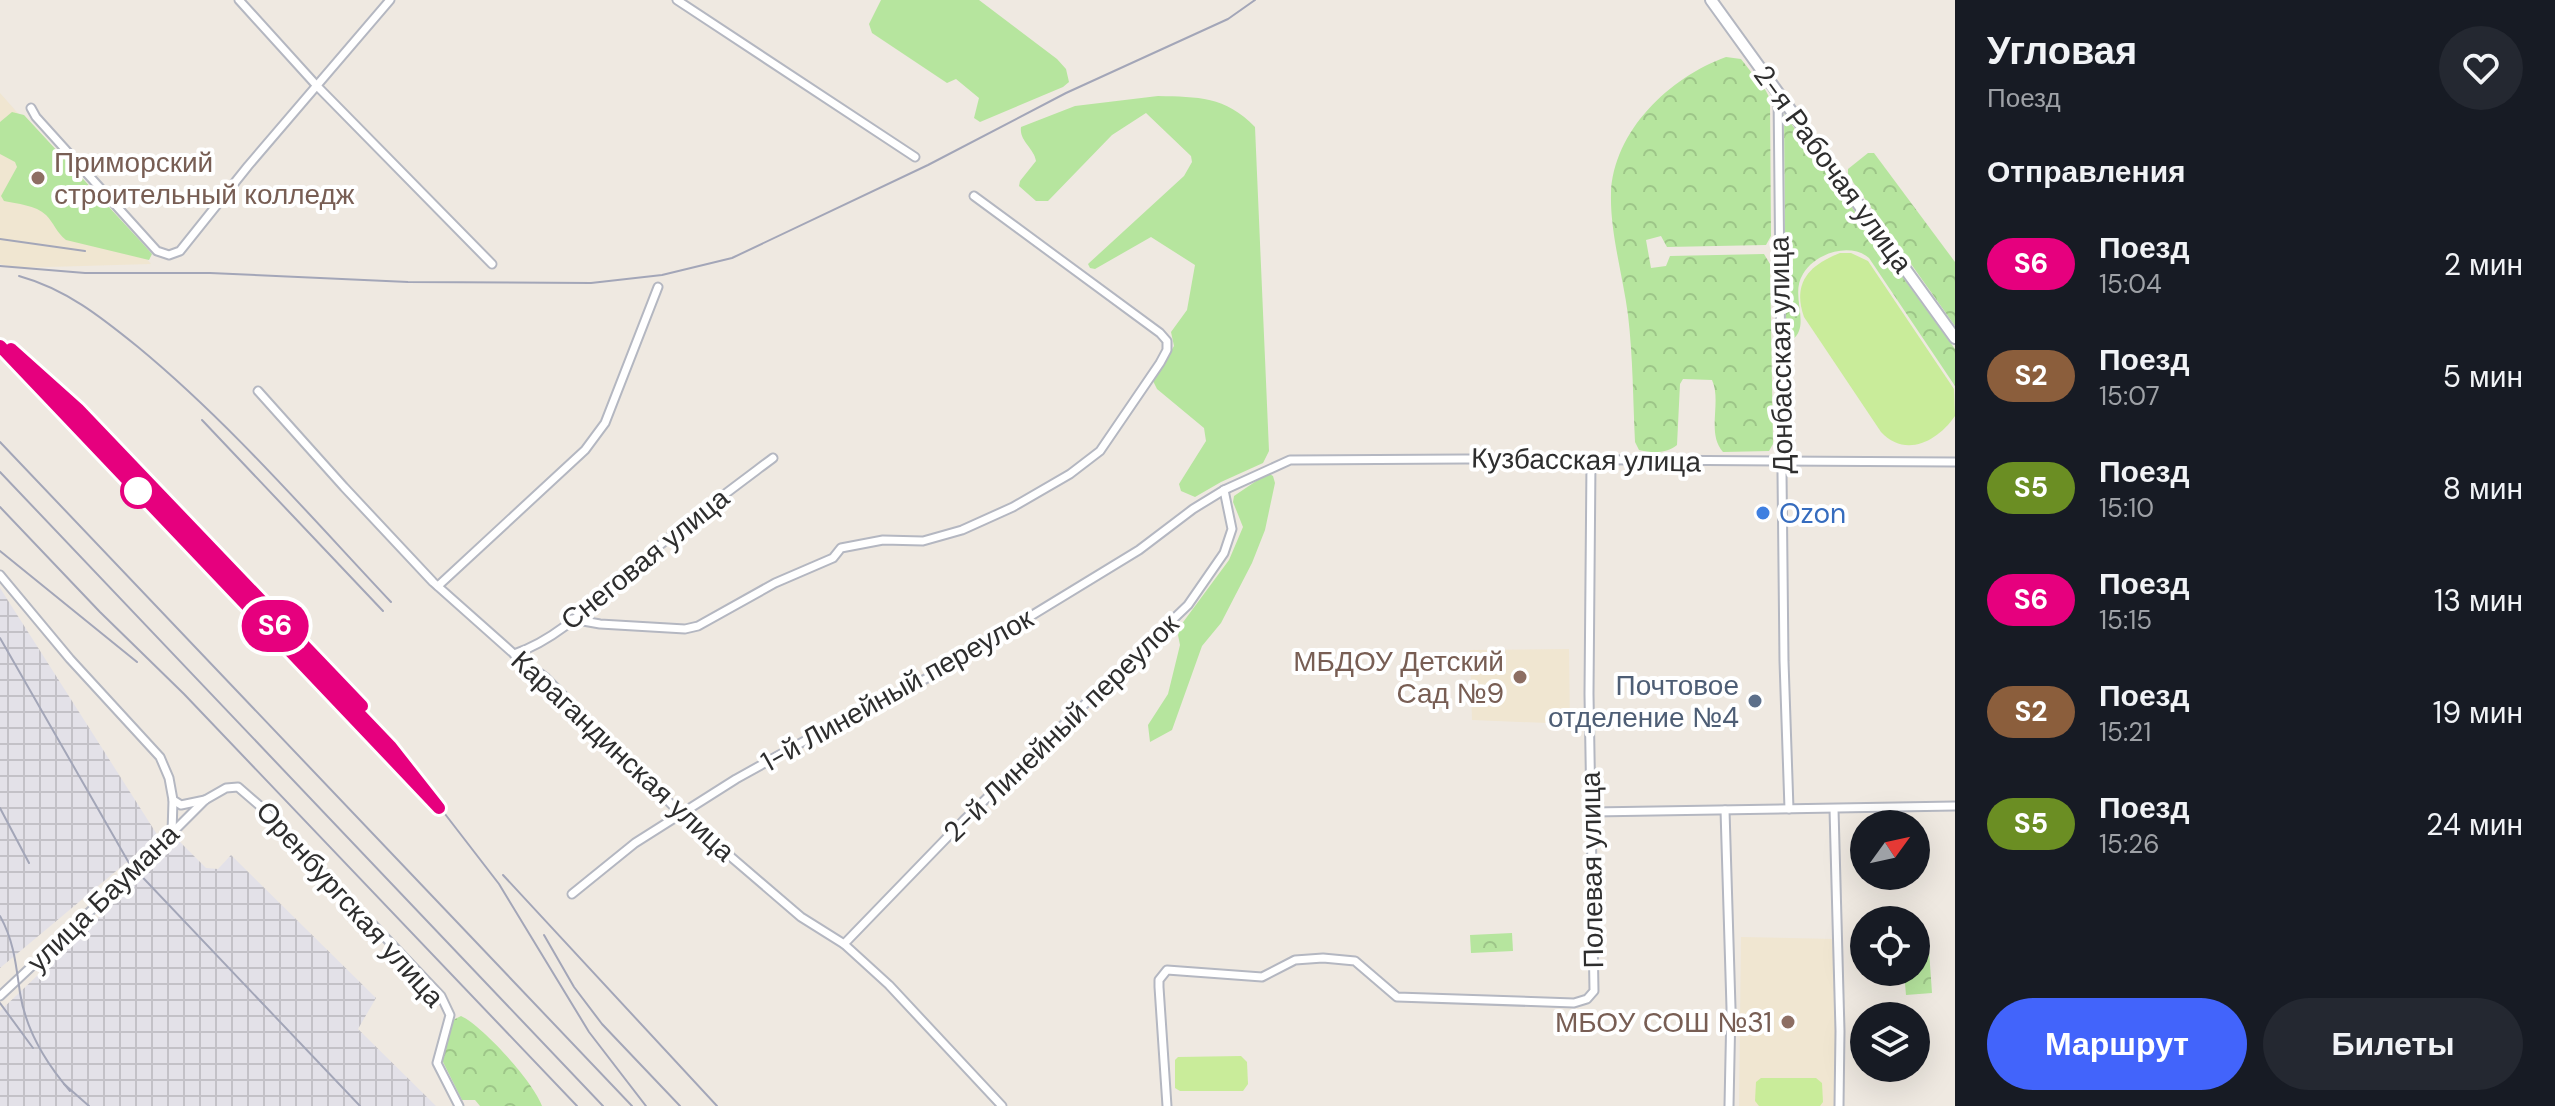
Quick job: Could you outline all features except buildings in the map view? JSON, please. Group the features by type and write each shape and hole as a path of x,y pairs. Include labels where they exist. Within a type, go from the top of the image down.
{"main road":[{"name":"2-я Рабочая улица","path":"1711,0 1955,338"}],"street":[{"path":"239,0 317,86 492,264"},
{"path":"31,108 157,251 169,255 180,251 390,0"},
{"path":"677,0 915,157"},
{"name":"Донбасская улица","path":"1778,92 1784,661 1789,809"},
{"path":"572,619 600,624 685,629 698,626 775,583 833,558 841,548 883,540 923,541 962,530 1013,507 1088,463 1113,433 1167,350 1167,341 974,196"},
{"path":"438,586 585,450 605,423 658,287"},
{"name":"Карагандинская улица","path":"258,391 438,586 514,654 546,678 681,814 801,917 844,944 930,1027 1002,1106"},
{"name":"Снеговая улица","path":"514,654 528,649 572,619 696,516 773,458"},
{"name":"Кузбасская улица","path":"1224,490 1290,460 1310,459 1955,462"},
{"name":"Полевая улица","path":"1167,1106 1159,980 1167,970 1262,977 1295,960 1323,958 1355,961 1397,997 1574,1003 1587,999 1594,991 1589,694 1591,461"},
{"name":"1-й Линейный переулок","path":"572,894 617,856 681,814 808,739 939,672 1139,550 1224,490"},
{"name":"2-й Линейный переулок","path":"844,944 964,820 1188,605 1224,553 1232,529 1224,490"},
{"path":"0,575 70,659 160,757 169,778 173,800 172,833"},
{"name":"Оренбургская улица","path":"205,800 226,788 238,787 245,791 441,996 450,1015 437,1063 459,1106"},
{"path":"173,800 181,805 205,800"},
{"name":"улица Баумана","path":"0,996 205,800"},
{"path":"1592,812 1955,806"},
{"path":"1834,809 1839,1106"},
{"path":"1725,810 1731,1008 1729,1106"}],"shaded area":[{"name":"Приморский строительный колледж","path":"0,93 151,264 14,268 0,264"},
{"path":"0,588 158,836 0,968"},
{"name":"МБДОУ Детский Сад №9","path":"1569,649 1570,724 1472,720 1470,650"},
{"path":"179,841 206,868 218,869 231,855 376,998 358,1029 436,1106 0,1106 0,1011"},
{"name":"МБОУ СОШ №31","path":"1741,937 1835,939 1837,1106 1739,1106"}],"green space":[{"path":"881,0 979,0 1057,59 1066,69 1069,82 980,122 974,118 979,98 956,79 947,83 872,33 869,24"},
{"path":"1726,57 1741,59 1770,99 1771,236 1766,245 1667,247 1661,236 1646,240 1651,268 1666,266 1670,256 1764,254 1770,264 1773,444 1769,451 1723,452 1716,436 1716,398 1712,380 1683,379 1680,384 1677,445 1663,451 1643,451 1635,442 1630,331 1611,209 1614,171 1622,149 1648,109 1685,78"},
{"path":"1158,96 1210,100 1233,109 1255,127 1269,451 1263,463 1195,497 1181,491 1179,484 1206,441 1204,428 1157,389 1153,381 1174,346 1171,332 1187,310 1195,265 1151,237 1095,269 1088,264 1184,176 1192,162 1191,156 1146,113 1112,135 1048,201 1036,201 1019,186 1036,161 1022,136 1021,127 1075,106"},
{"path":"12,112 24,115 152,254 149,260 66,240 42,212 4,201 1,196 17,167 15,162 0,154 0,122"},
{"path":"1784,114 1955,349 1955,386 1869,258 1861,253 1833,252 1809,267 1799,283 1801,318 1798,334 1792,340 1786,336"},
{"path":"1868,153 1874,153 1955,262 1955,326 1848,175 1848,169"},
{"path":"1840,253 1851,253 1868,261 1954,389 1955,416 1939,433 1920,444 1900,444 1881,432 1804,317 1800,294 1806,277 1820,263"},
{"path":"1268,473 1275,483 1265,530 1252,563 1221,623 1202,646 1172,730 1150,742 1148,725 1168,694 1180,645 1178,635 1181,625 1229,560 1243,527 1233,502 1234,496"},
{"path":"1512,933 1513,951 1471,953 1470,935"},
{"path":"1930,964 1932,993 1906,995 1905,986 1930,986"},
{"path":"461,1016 482,1031 507,1056 542,1106 480,1106 475,1100 462,1100 442,1060 453,1020"},
{"path":"1241,1056 1247,1062 1248,1084 1243,1091 1180,1091 1175,1088 1175,1060 1178,1057"},
{"path":"1761,1078 1816,1078 1822,1083 1823,1102 1820,1106 1759,1106 1755,1101 1756,1082"}],"railway":[{"path":"0,266 85,273 210,273 408,282 591,283 662,275 732,258 928,165 1066,93 1228,19 1255,0"},
{"path":"0,239 85,251"},
{"path":"19,276 52,288 82,305 172,376 268,470 391,602"},
{"path":"0,346 445,814 499,884 589,1032 646,1106"},
{"path":"48,381 362,706"},
{"path":"202,420 383,611"},
{"path":"0,442 632,1106"},
{"path":"0,472 603,1106"},
{"path":"0,507 184,694 577,1106"},
{"path":"0,551 137,662"},
{"path":"0,638 129,863 360,1106"},
{"path":"0,808 29,863"},
{"path":"503,875 717,1106"},
{"path":"0,916 11,944 23,1007 32,1033 52,1069 70,1091"},
{"path":"544,935 574,987 602,1024 680,1106"},
{"path":"0,1003 33,1048"},
{"path":"64,1084 89,1106"}],"train":[{"name":"S6","path":"0,346 439,808 391,747 11,349 78,409 362,706"}],"place":[{"name":"Приморский строительный колледж","path":"38,178"},
{"name":"Ozon","path":"1763,513"},
{"name":"МБДОУ Детский Сад №9","path":"1520,677"},
{"name":"Почтовое отделение №4","path":"1755,701"},
{"name":"МБОУ СОШ №31","path":"1788,1022"}]}
